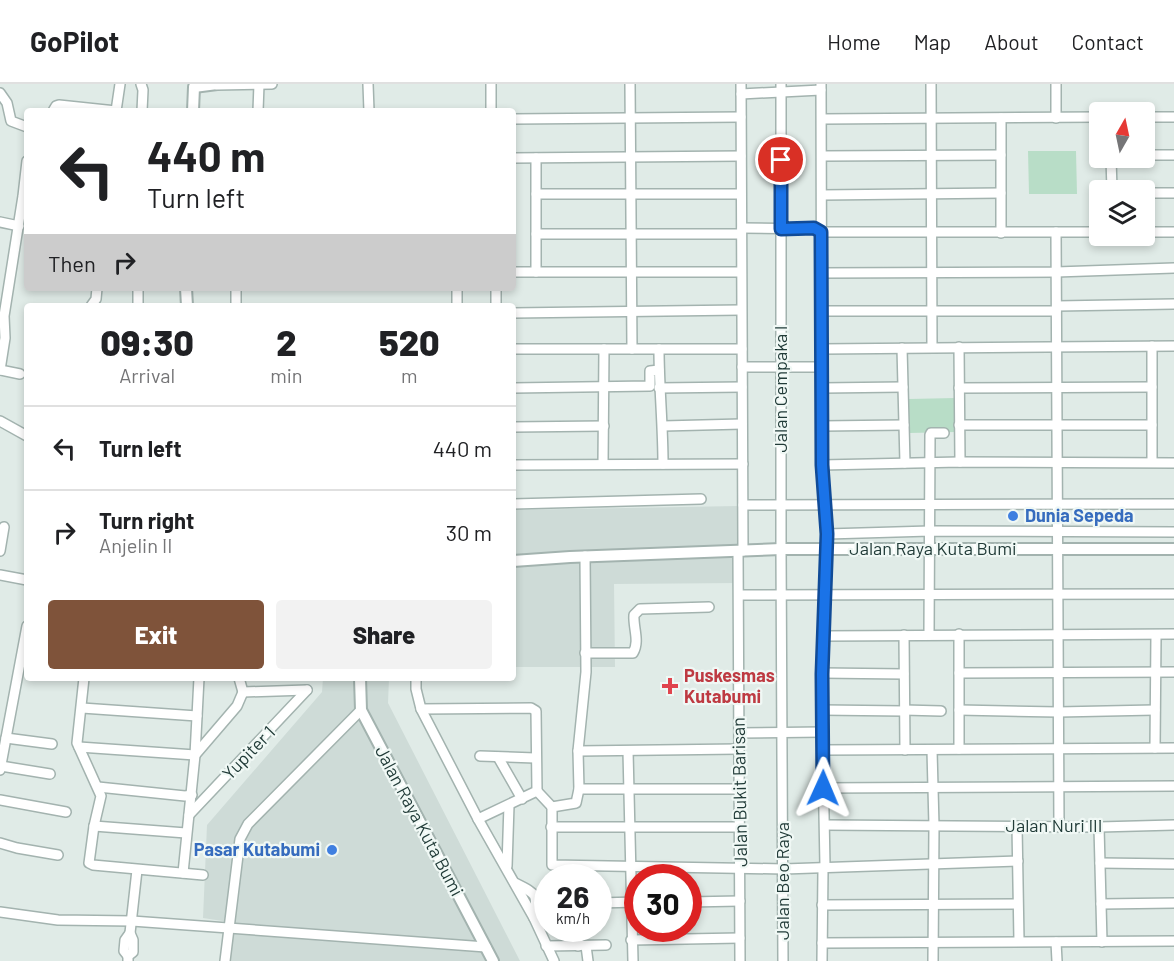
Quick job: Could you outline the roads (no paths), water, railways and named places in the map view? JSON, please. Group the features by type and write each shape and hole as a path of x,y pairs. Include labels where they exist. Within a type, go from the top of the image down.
{"street":[{"path":"116,108 120,84"},
{"path":"141,84 142,108"},
{"path":"258,108 259,84"},
{"path":"193,108 194,85 272,84"},
{"path":"368,84 369,108"},
{"path":"491,84 491,108"},
{"path":"630,84 632,349"},
{"path":"931,84 932,347"},
{"path":"1056,84 1056,118"},
{"path":"741,89 821,87 822,465 827,534 822,674 825,825 822,961"},
{"name":"Jalan Cempaka I","path":"781,88 781,549"},
{"name":"Jalan Bukit Barisan","path":"740,961 739,595 743,505 741,89"},
{"path":"0,93 7,103 11,121 24,126"},
{"path":"55,108 59,105 88,108"},
{"path":"516,119 741,117"},
{"path":"822,118 1089,117"},
{"path":"1155,117 1174,117"},
{"path":"1000,118 1001,233"},
{"path":"822,156 1001,155"},
{"path":"1155,155 1174,155"},
{"path":"516,158 741,156"},
{"path":"536,158 536,272"},
{"path":"822,195 1001,193"},
{"path":"1155,193 1174,193"},
{"path":"536,194 741,194"},
{"path":"20,374 0,370 5,338 4,316 19,226 24,213"},
{"path":"0,222 19,226"},
{"path":"536,234 631,234 814,228 821,232 1089,232"},
{"path":"1056,232 1059,826"},
{"path":"1155,232 1174,232"},
{"path":"821,273 1056,272 1174,268"},
{"path":"516,272 741,272"},
{"path":"457,291 457,303"},
{"path":"822,311 1174,304"},
{"path":"516,312 741,310"},
{"path":"1152,346 1152,462"},
{"path":"822,349 1174,346"},
{"path":"959,347 960,462"},
{"path":"902,348 905,463"},
{"path":"603,464 604,349"},
{"path":"659,349 663,464"},
{"path":"516,350 742,349"},
{"path":"742,367 822,367"},
{"path":"516,388 650,386 650,371 659,370"},
{"path":"659,388 742,387"},
{"path":"823,388 903,387"},
{"path":"959,388 1152,387"},
{"path":"0,421 24,434"},
{"path":"663,426 742,424"},
{"path":"822,426 904,425"},
{"path":"959,425 1152,425"},
{"path":"516,427 604,426"},
{"path":"929,634 930,434 944,433"},
{"path":"822,465 1058,461 1174,462"},
{"path":"516,465 743,464"},
{"path":"516,504 700,499"},
{"path":"743,505 1174,504"},
{"path":"0,551 4,527"},
{"path":"827,534 930,531 1174,532"},
{"name":"Jalan Raya Kuta Bumi","path":"516,561 781,549 1174,549"},
{"name":"Jalan Beo Raya","path":"781,549 783,961"},
{"path":"552,807 576,802 579,789 578,751 586,672 585,556"},
{"path":"0,575 24,579"},
{"path":"739,595 1174,594"},
{"path":"585,653 633,653 637,642 633,615 640,609 709,607"},
{"path":"959,634 959,749"},
{"path":"1155,747 1156,634"},
{"path":"823,636 1174,634"},
{"path":"904,635 905,750"},
{"path":"24,639 4,723 6,738 1,768 50,774"},
{"path":"959,672 1174,672"},
{"path":"822,674 904,674"},
{"path":"84,681 77,743 101,796 89,863 137,870 203,875"},
{"path":"183,873 189,815 188,796 195,755 199,681"},
{"path":"195,755 237,706 243,692 240,681"},
{"path":"291,681 291,690"},
{"path":"243,692 307,690 307,681"},
{"name":"Jalan Raya Kuta Bumi","path":"360,681 361,710 494,961"},
{"path":"416,681 421,710 478,819 514,883 533,892 536,896 534,918 554,961"},
{"name":"Yupiter 1","path":"189,815 307,690"},
{"path":"82,708 197,716"},
{"path":"421,710 535,709 537,791 552,807 550,827 552,864"},
{"path":"225,961 240,839 248,824 361,710"},
{"path":"822,710 941,711"},
{"path":"959,710 1058,712 1155,710"},
{"path":"739,733 823,732"},
{"path":"6,738 52,744"},
{"path":"79,747 195,755"},
{"path":"823,750 1174,748"},
{"path":"578,751 739,749"},
{"path":"932,750 933,961"},
{"path":"628,751 631,864"},
{"path":"480,756 535,758"},
{"path":"498,757 522,799"},
{"path":"823,788 1174,786"},
{"path":"98,788 188,796"},
{"path":"579,789 740,789"},
{"path":"478,819 537,791"},
{"path":"0,800 66,812"},
{"path":"507,867 509,805"},
{"name":"Jalan Nuri III","path":"825,825 1099,827 1174,825"},
{"path":"94,826 186,833"},
{"path":"1017,826 1019,941"},
{"path":"550,827 740,827"},
{"path":"1099,827 1102,942"},
{"path":"0,843 58,855"},
{"path":"702,867 784,869 1018,861"},
{"path":"1100,863 1174,864"},
{"path":"128,959 124,951 125,940 130,933 137,870"},
{"path":"702,902 740,902"},
{"path":"1101,904 1174,903"},
{"path":"822,905 1017,904"},
{"path":"0,912 58,920 132,921 229,930 486,947"},
{"path":"702,939 740,938"},
{"path":"822,943 1174,941"},
{"path":"581,942 588,961"},
{"path":"631,942 633,961"},
{"path":"1056,942 1057,961"},
{"path":"546,946 606,945"}],"place":[{"name":"Dunia Sepeda","path":"1013,516"},
{"name":"Puskesmas Kutabumi","path":"670,686"},
{"name":"Pasar Kutabumi","path":"332,850"}]}
